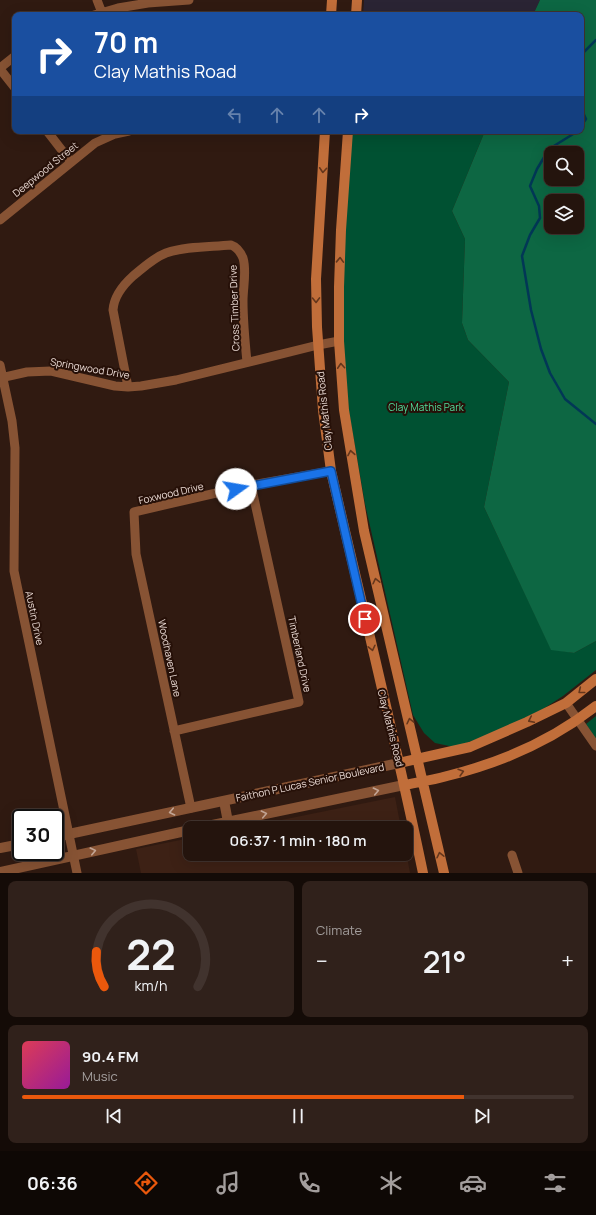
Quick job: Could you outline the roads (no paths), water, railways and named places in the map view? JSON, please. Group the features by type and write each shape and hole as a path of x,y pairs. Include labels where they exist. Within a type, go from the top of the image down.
{"main road":[{"path":"331,12 332,0"},
{"path":"356,12 357,0"},
{"name":"Clay Mathis Road","path":"325,134 316,279 316,327 323,410 331,471 423,873"},
{"name":"Clay Mathis Road","path":"348,134 341,230 339,287 339,341 344,410 364,531 444,873"},
{"name":"Faithon P Lucas Senior Boulevard","path":"399,763 470,747 528,722 566,703 596,679"},
{"path":"404,785 446,777 502,759 536,744 578,720 596,706"}],"street":[{"path":"97,0 98,12"},
{"path":"105,12 118,8 148,3 189,0"},
{"path":"12,58 0,68 12,84"},
{"path":"49,134 71,162"},
{"name":"Deepwood Street","path":"0,220 95,143 115,134"},
{"name":"Cross Timber Drive","path":"128,387 113,304 120,291 128,281 146,265 165,253 181,249 231,245 236,247 239,251 244,268 244,316 247,362"},
{"name":"Springwood Drive","path":"1,378 27,372 51,371 115,386 128,387 157,384 339,341"},
{"name":"Austin Drive","path":"0,365 1,378 12,421 15,448 14,571 77,873"},
{"name":"Foxwood Drive","path":"134,512 251,485 331,471"},
{"name":"Timberland Drive","path":"174,731 299,702 251,485"},
{"name":"Woodhaven Lane","path":"134,512 136,554 191,808"},
{"path":"566,703 596,746"},
{"name":"Faithon P Lucas Senior Boulevard","path":"64,835 399,763"},
{"path":"233,821 404,785"},
{"path":"224,801 228,821"},
{"path":"0,872 183,832"},
{"path":"0,848 12,846"},
{"path":"512,854 518,873"}],"waterway":[{"path":"584,52 596,40"},
{"path":"584,115 586,119 584,122"},
{"path":"573,134 549,149 537,169 530,186 539,206 540,218 530,235 522,256 531,310 541,349 550,373 565,399 596,424"}],"park label":[{"name":"Clay Mathis Park","path":"426,407"}]}
